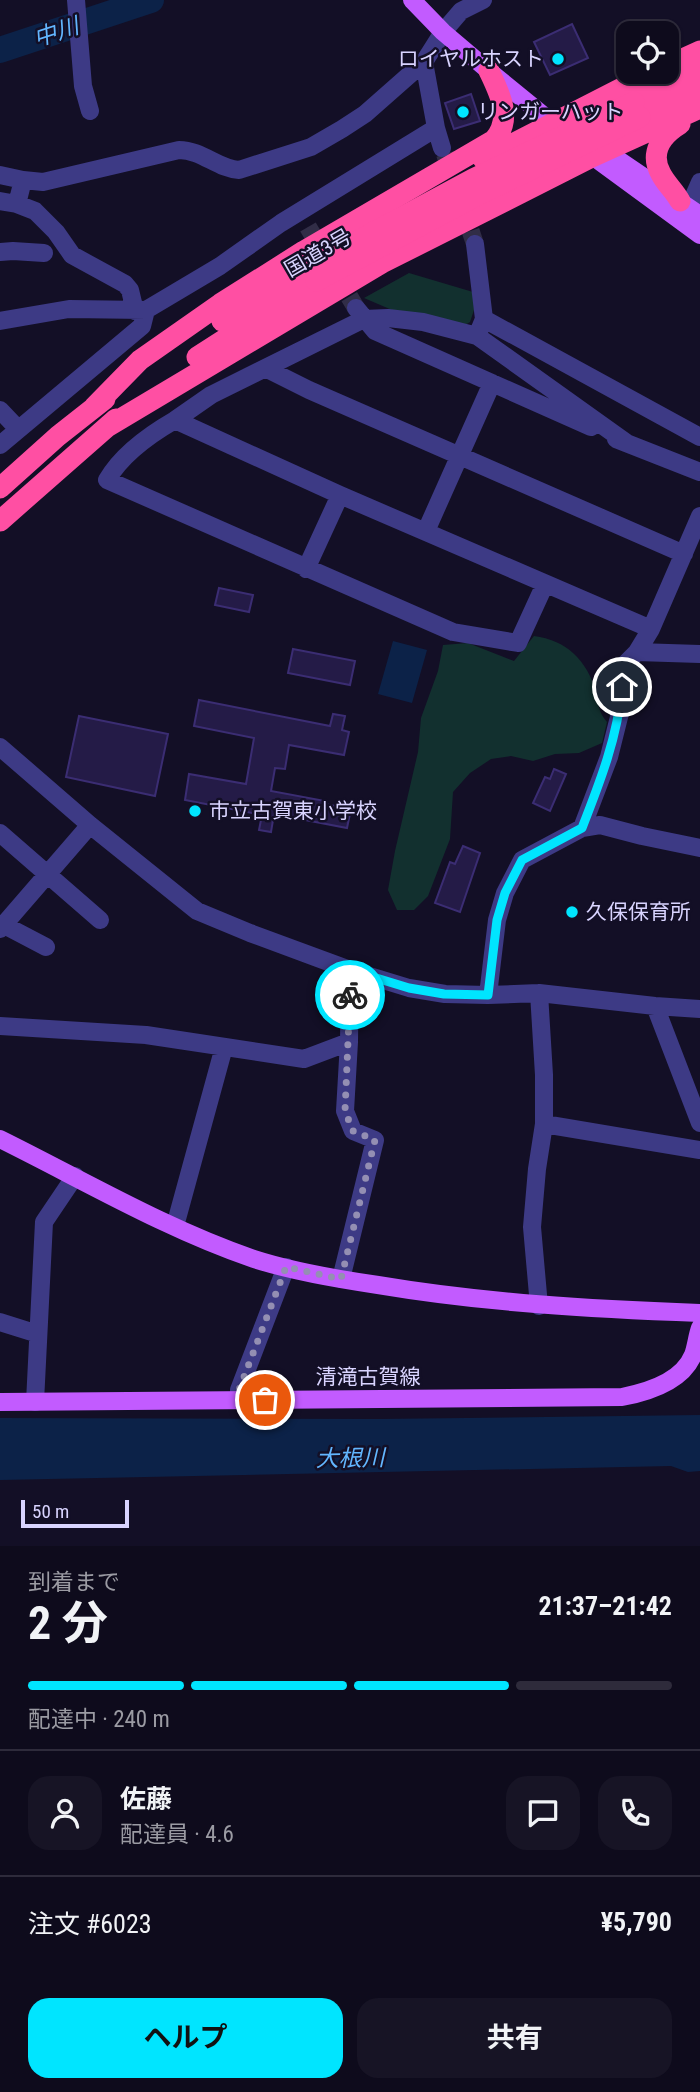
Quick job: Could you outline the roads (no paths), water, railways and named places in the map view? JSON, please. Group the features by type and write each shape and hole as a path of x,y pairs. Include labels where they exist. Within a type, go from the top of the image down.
{"highway":[{"path":"679,61 700,51"},
{"name":"国道3号","path":"637,109 700,69"},
{"path":"94,407 139,360 220,304 494,140 502,132 503,108 489,71"},
{"path":"338,233 630,84"},
{"name":"国道3号","path":"0,488 94,407 217,324 312,274 473,179 637,109 700,87"},
{"path":"107,427 382,263 600,154 700,110"},
{"path":"690,208 662,177 656,164 657,151 668,130 700,110"},
{"name":"国道3号","path":"0,522 158,382 312,274"}],"main road":[{"path":"412,0 443,32 554,124 690,208"},
{"path":"600,154 700,235"},
{"path":"0,1139 175,1226 255,1259 286,1267 437,1295 539,1306 700,1314"},
{"name":"清滝古賀線","path":"0,1402 622,1397 642,1393 680,1374 692,1356 700,1328"}],"street":[{"path":"76,0 83,86 90,111"},
{"path":"0,175 43,182 179,150 198,152 239,170 311,147 342,129 385,97 424,62 443,32 461,11 483,0"},
{"path":"424,62 442,148"},
{"path":"0,321 69,309 141,310 304,220 436,128"},
{"path":"0,445 142,326 141,310 125,284 72,255 35,211 8,202 23,180"},
{"path":"690,208 700,182"},
{"path":"475,244 484,319 477,337"},
{"path":"0,253 44,253"},
{"path":"360,313 375,331 627,443 700,472"},
{"path":"545,584 518,643 453,632 107,480 116,464 157,430 211,394 265,368 360,313 423,322 477,337 627,443"},
{"path":"484,319 700,437"},
{"path":"265,368 459,456 691,550"},
{"path":"426,531 492,383"},
{"path":"0,410 18,429"},
{"path":"175,420 340,495 651,629"},
{"path":"306,569 340,495"},
{"path":"582,828 612,745 621,709 624,665 637,652 651,629 691,550 700,516"},
{"path":"637,652 700,654"},
{"path":"0,747 90,825 197,911 250,933 350,970 409,988 444,994 539,993 700,1009"},
{"path":"46,947 2,927 90,825"},
{"path":"488,995 497,920 505,893 522,860 582,828 600,825 700,848"},
{"path":"0,833 100,920"},
{"path":"341,1279 375,1140 353,1131 345,1111 350,970"},
{"path":"539,993 544,1124 532,1227 539,1306"},
{"path":"655,1006 700,1123"},
{"path":"0,1026 146,1035 304,1059 349,1042"},
{"path":"175,1226 224,1047"},
{"path":"544,1124 700,1150"},
{"path":"35,1402 44,1223 75,1176"},
{"path":"239,1400 239,1390 286,1267"},
{"path":"0,1322 38,1334"}],"water":[{"path":"393,641 427,650 412,703 378,694"},
{"name":"大根川","path":"700,1415 700,1471 688,1472 671,1466 0,1480 0,1418 380,1419"}],"waterway":[{"name":"中川","path":"0,50 151,0"}],"tunnel":[{"path":"445,154 475,244"},
{"path":"308,227 356,308"}],"place":[{"name":"ロイヤルホスト","path":"558,59"},
{"name":"リンガーハット","path":"463,112"},
{"name":"市立古賀東小学校","path":"195,811"},
{"name":"久保保育所","path":"572,912"}]}
